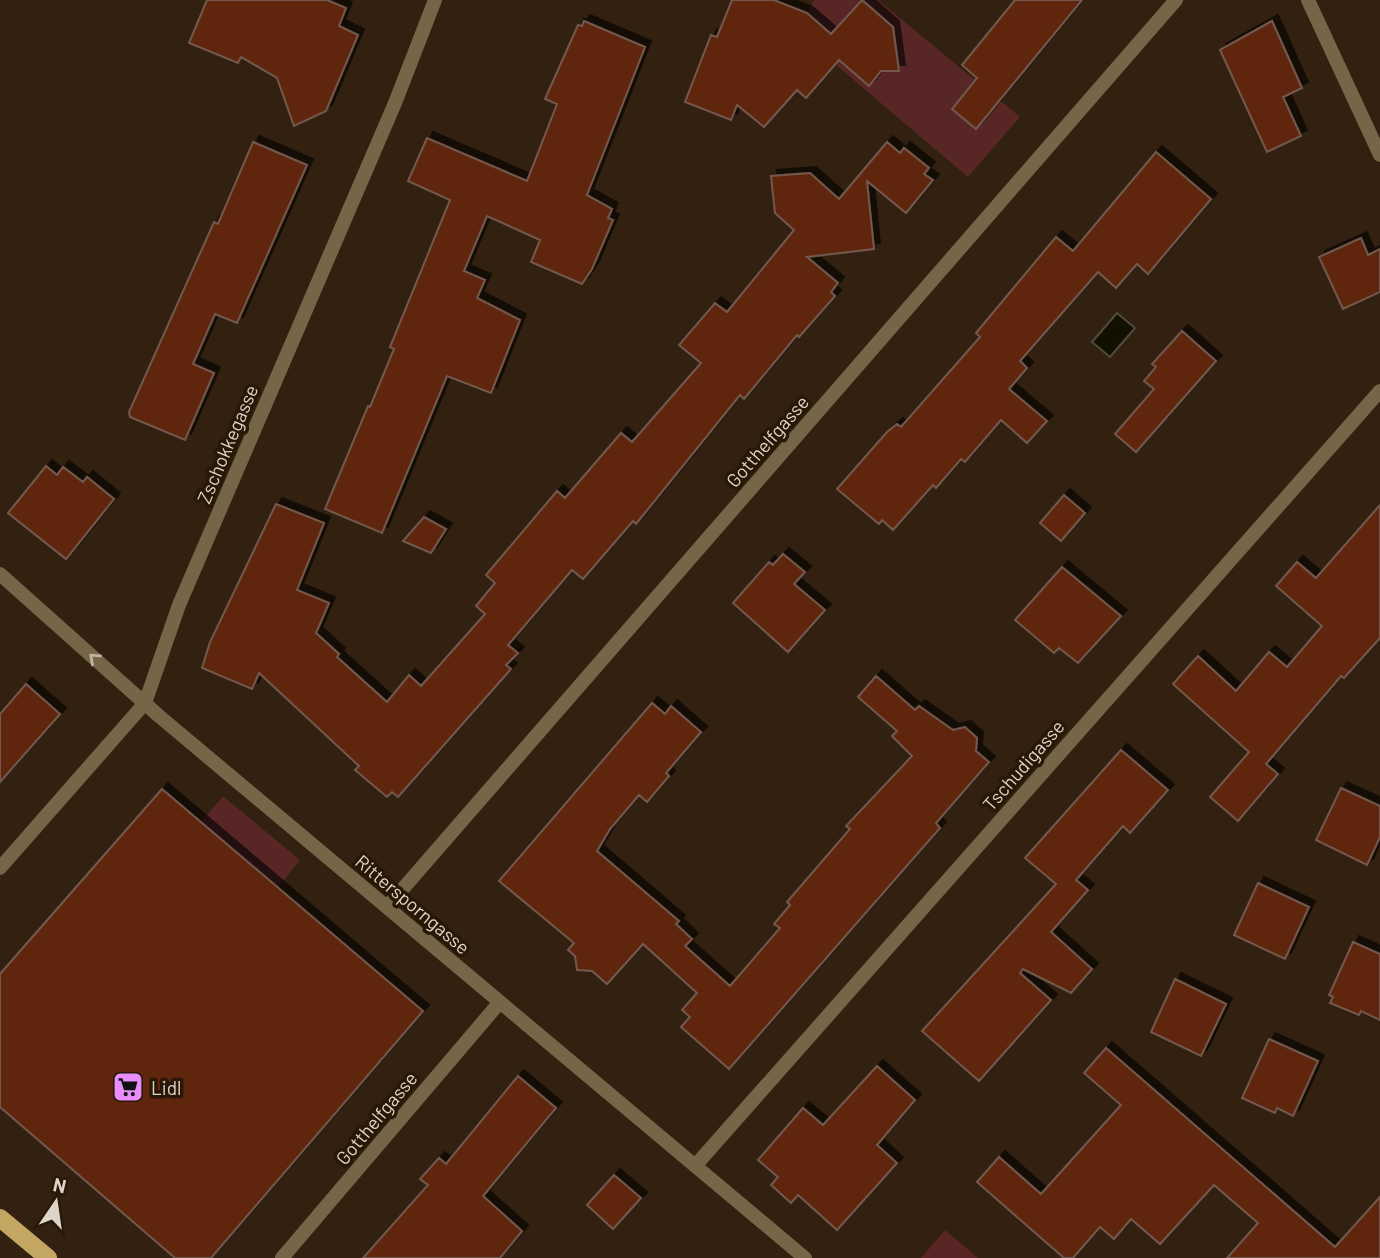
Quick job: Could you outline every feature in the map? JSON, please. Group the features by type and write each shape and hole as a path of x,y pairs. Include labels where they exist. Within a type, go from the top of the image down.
{"main road":[{"path":"0,1218 48,1258"}],"street":[{"name":"Zschokkegasse","path":"3,858 145,704 178,605 395,103 435,0"},
{"name":"Gotthelfgasse","path":"387,907 1176,0"},
{"path":"1308,0 1380,155"},
{"name":"Tschudigasse","path":"695,1166 1380,391"},
{"name":"Rittersporngasse","path":"0,574 145,704 805,1258"},
{"name":"Gotthelfgasse","path":"282,1258 500,1002"}],"shaded area":[{"path":"814,0 878,0 1020,117 968,177 797,32"},
{"path":"1117,313 1135,328 1110,357 1092,342"},
{"path":"223,796 300,860 278,887 201,822"},
{"path":"945,1230 978,1258 921,1258"}],"building":[{"path":"207,0 327,0 346,8 339,26 358,35 326,111 294,126 277,78 241,57 238,63 189,43"},
{"path":"732,0 774,0 807,13 831,34 862,0 893,27 899,71 881,71 869,86 839,60 806,98 797,90 764,127 737,105 731,120 685,102 711,35 717,37"},
{"path":"1015,0 1082,0 976,129 952,109 977,78 962,65"},
{"path":"584,21 645,47 587,195 612,209 608,218 613,220 592,269 582,284 531,262 540,240 487,216 464,271 485,280 477,298 520,320 491,393 447,376 382,533 325,509 394,349 390,347 450,200 408,181 427,138 527,181 557,104 545,99 578,25 582,26"},
{"path":"1272,21 1302,88 1283,97 1301,136 1267,152 1220,50"},
{"path":"253,142 307,165 237,323 215,314 193,364 214,373 185,440 130,417 129,412 214,222 218,224"},
{"path":"887,142 900,153 904,148 929,168 924,174 933,180 906,213 867,181 874,249 807,257 838,283 831,292 835,296 799,337 797,335 744,399 740,395 636,524 633,521 583,579 572,570 508,645 518,653 506,665 511,669 398,797 392,792 387,797 355,770 359,766 259,673 252,689 202,668 210,642 276,504 324,523 297,590 329,603 316,633 339,654 337,657 387,702 409,675 421,686 485,614 476,606 495,583 486,575 557,491 565,498 621,433 632,442 701,363 679,345 715,303 727,312 794,230 775,213 771,176 810,173 839,199"},
{"path":"1156,152 1211,199 1148,274 1137,264 1116,288 1098,272 1020,361 1027,368 1009,389 1047,421 1027,443 1001,420 965,462 961,459 936,488 933,485 893,530 882,520 879,524 837,489 887,432 897,424 901,427 980,337 976,333 1056,237 1073,251"},
{"path":"1361,238 1368,255 1380,249 1380,292 1343,309 1319,257"},
{"path":"1182,331 1216,361 1136,452 1115,434 1154,389 1144,381 1156,367 1152,364"},
{"path":"46,466 57,475 63,467 83,482 87,477 114,499 66,559 8,513"},
{"path":"1064,495 1085,513 1061,541 1040,523"},
{"path":"1380,505 1380,638 1344,678 1341,676 1266,764 1278,774 1238,821 1210,797 1249,752 1173,684 1198,656 1236,691 1269,652 1287,667 1322,626 1276,586 1297,562 1316,578"},
{"path":"424,517 446,529 431,553 403,541"},
{"path":"783,554 805,572 794,584 825,610 788,652 733,603 769,562 773,565"},
{"path":"1062,567 1121,616 1078,663 1059,648 1054,653 1015,620"},
{"path":"876,676 915,710 919,706 953,730 965,727 977,738 976,751 989,762 936,823 940,828 729,1069 681,1027 690,1017 682,1010 697,993 643,944 607,984 592,971 577,970 575,956 568,950 574,943 499,881 652,703 665,714 671,706 701,732 666,773 669,776 647,802 639,795 610,829 597,851 679,921 676,924 692,939 685,946 730,986 780,928 774,924 790,905 787,902 850,829 846,826 912,756 892,736 897,731 858,697"},
{"path":"26,684 60,714 0,782 0,714"},
{"path":"1121,750 1168,790 1130,833 1123,826 1076,880 1088,890 1051,932 1092,969 1071,993 1023,969 1020,973 1051,1000 979,1081 922,1031 1056,884 1025,858"},
{"path":"1341,788 1380,806 1380,837 1367,865 1316,840"},
{"path":"162,789 423,1011 211,1258 175,1258 0,1107 0,974"},
{"path":"1258,883 1309,907 1285,959 1234,935"},
{"path":"1353,942 1380,954 1380,1020 1361,1011 1359,1015 1330,1003 1333,997 1329,995"},
{"path":"1175,979 1226,1004 1201,1056 1151,1032"},
{"path":"1269,1039 1318,1061 1293,1116 1277,1108 1275,1113 1242,1098"},
{"path":"1106,1048 1335,1247 1380,1197 1380,1258 1227,1258 1258,1223 1214,1185 1160,1244 1131,1219 1114,1239 1100,1227 1073,1258 1064,1258 977,1182 999,1157 1041,1194 1121,1105 1084,1073"},
{"path":"877,1066 915,1100 877,1145 897,1163 837,1230 798,1195 791,1203 771,1185 778,1177 758,1160 803,1108 823,1125"},
{"path":"518,1076 556,1108 483,1196 522,1231 500,1258 363,1258 428,1185 420,1179 439,1158 446,1164"},
{"path":"614,1175 641,1198 613,1229 587,1205"}],"place":[{"name":"Lidl","path":"128,1087"}]}
